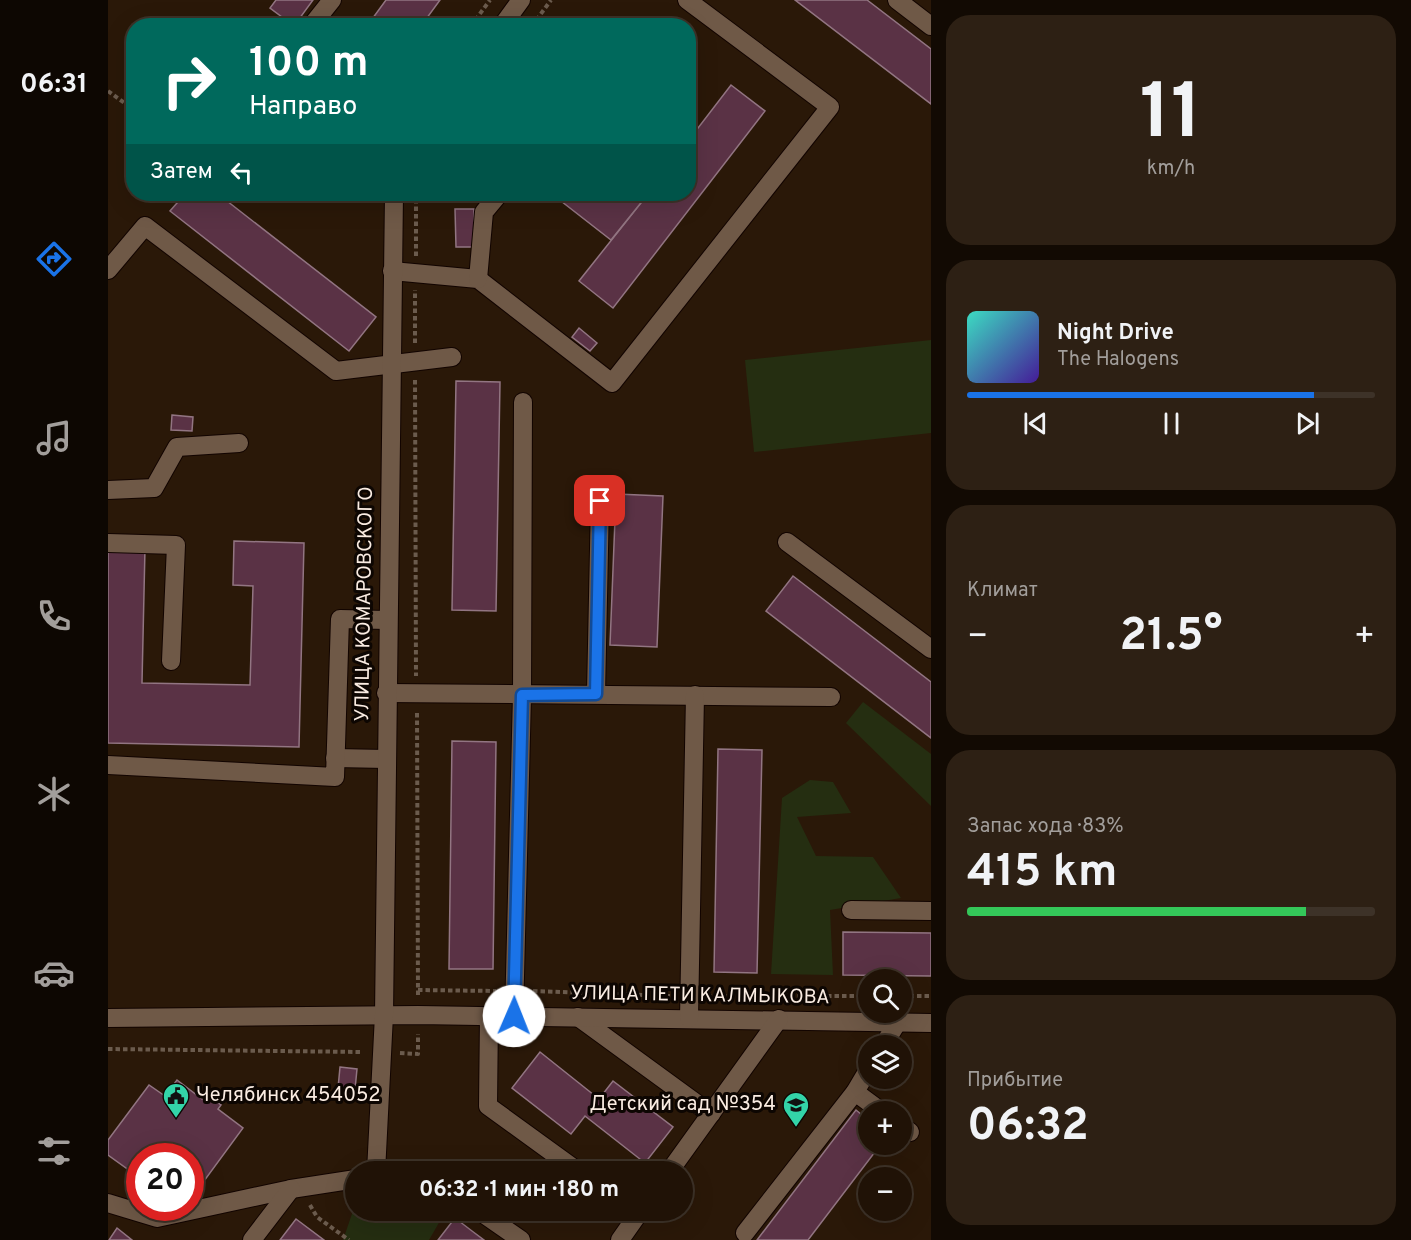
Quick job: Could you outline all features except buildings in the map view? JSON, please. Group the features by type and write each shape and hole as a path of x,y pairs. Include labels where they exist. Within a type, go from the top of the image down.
{"street":[{"path":"318,18 332,0"},
{"path":"508,18 521,0"},
{"path":"392,271 478,279 612,383 830,107 687,0"},
{"path":"897,0 931,26"},
{"name":"УЛИЦА КОМАРОВСКОГО","path":"377,1161 384,1015 386,693 394,201"},
{"path":"478,279 484,212 493,201"},
{"path":"108,270 145,226 336,371 452,357"},
{"path":"514,1016 522,695 523,402"},
{"path":"108,490 154,488 177,447 239,443"},
{"path":"596,694 600,501"},
{"path":"787,542 931,649"},
{"path":"108,543 176,545 171,661"},
{"path":"108,765 335,777 340,619 387,620"},
{"path":"386,693 831,697"},
{"path":"689,1018 695,694"},
{"path":"335,758 386,759"},
{"path":"851,910 931,910"},
{"name":"УЛИЦА ПЕТИ КАЛМЫКОВА","path":"108,1018 384,1015 858,1022"},
{"path":"489,1016 488,1106 564,1161"},
{"path":"578,1017 711,1114"},
{"path":"677,1161 779,1019"},
{"path":"890,1035 897,1023"},
{"name":"УЛИЦА ПЕТИ КАЛМЫКОВА","path":"912,1023 931,1023"},
{"path":"746,1233 858,1087"},
{"path":"855,1092 867,1101"},
{"path":"108,1203 157,1218 296,1188 345,1181"},
{"path":"252,1240 296,1188"},
{"path":"493,1221 520,1240"},
{"path":"620,1240 632,1221"}],"path":[{"path":"477,18 490,0"},
{"path":"538,18 551,0"},
{"path":"108,91 126,104"},
{"path":"418,990 690,996 858,996"},
{"path":"912,996 931,996"},
{"path":"296,1188 317,1217 349,1240"}],"green space":[{"path":"931,340 931,433 754,452 745,360"},
{"path":"863,702 931,754 931,806 846,723"},
{"path":"810,780 833,782 851,813 797,817 816,856 873,857 901,898 830,910 833,975 771,974 782,798"},
{"path":"350,1221 440,1221 429,1240 343,1240"}],"place":[{"name":"Челябинск 454052","path":"176,1119"},
{"name":"Детский сад №354","path":"796,1128"}],"route":[{"path":"514,1016 522,695 596,694 600,501"}]}
